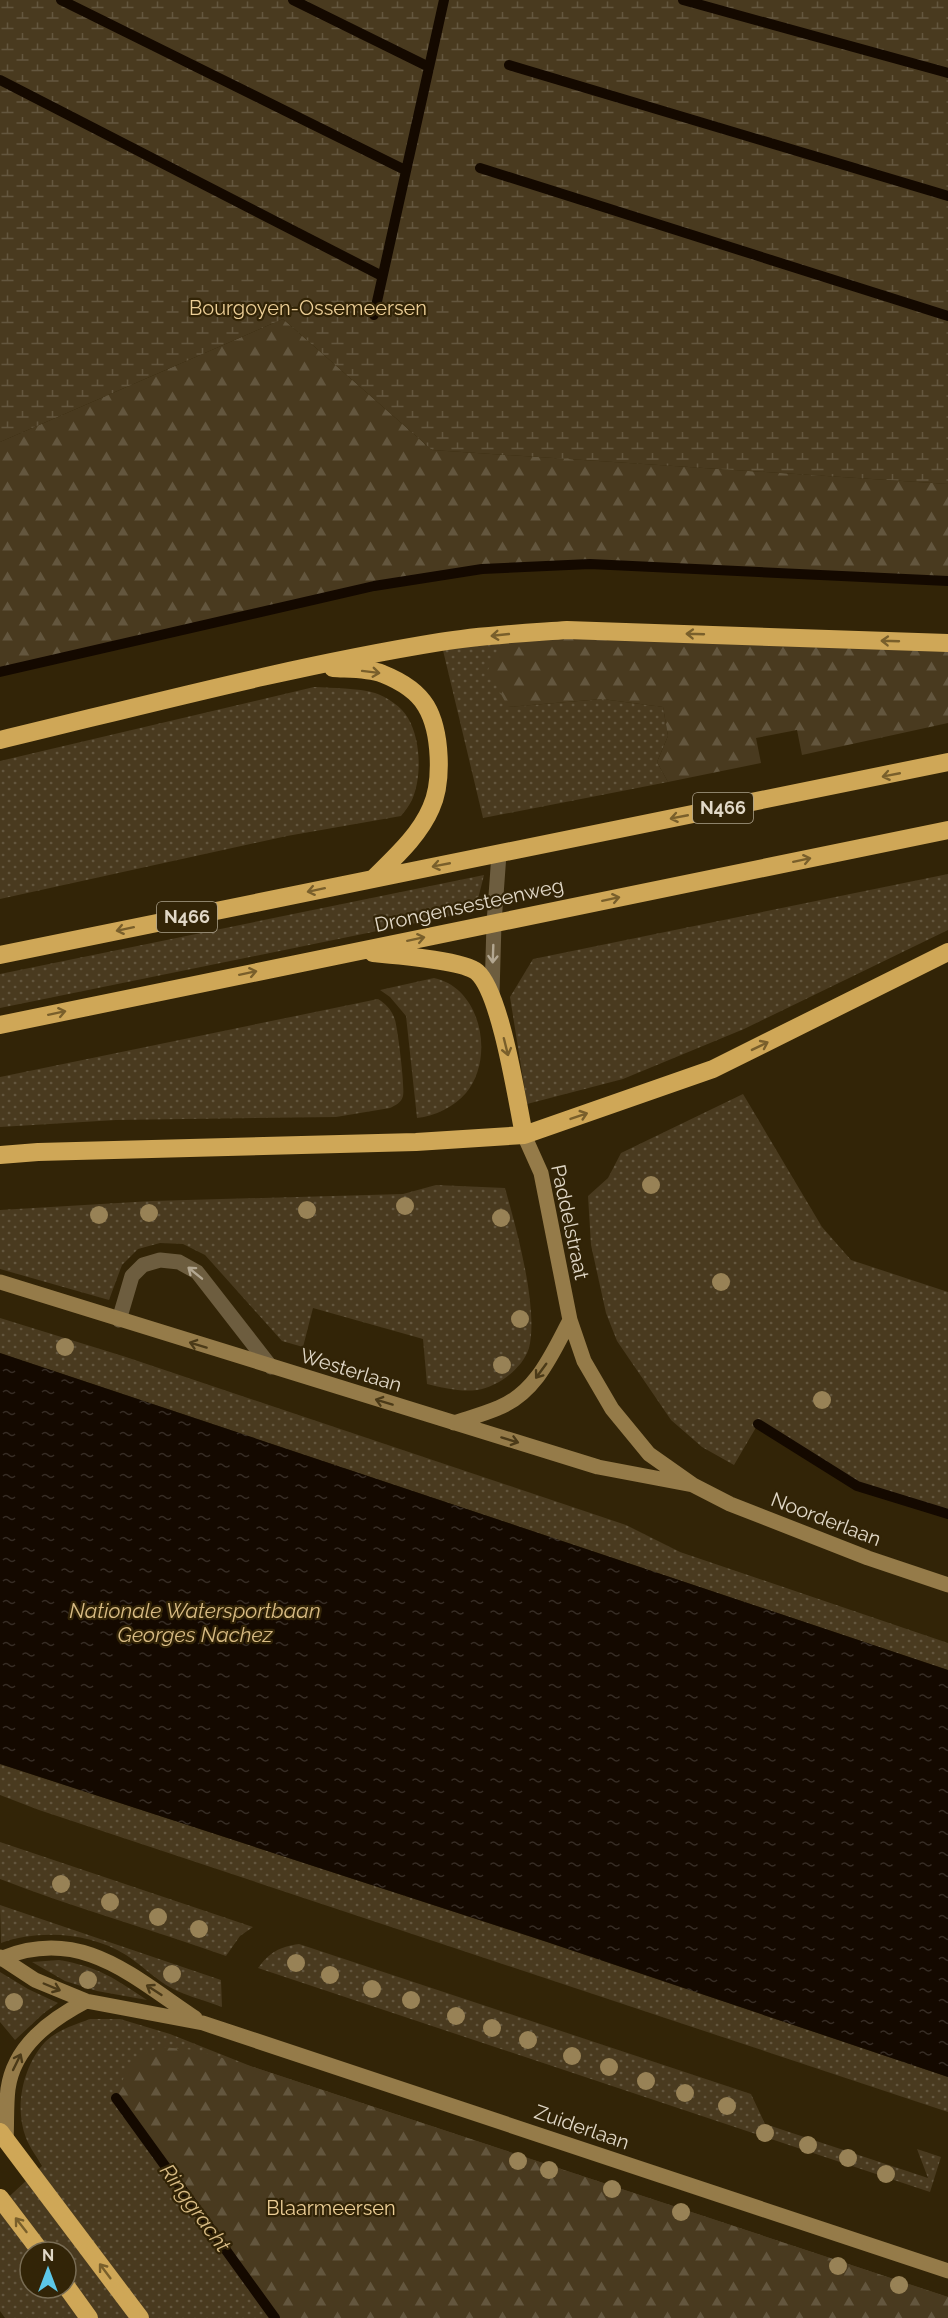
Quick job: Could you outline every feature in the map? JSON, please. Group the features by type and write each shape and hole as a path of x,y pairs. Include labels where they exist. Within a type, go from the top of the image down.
{"highway":[{"path":"0,740 313,666 441,642 567,630 948,643"},
{"path":"313,666 381,673 409,688 426,705 435,728 438,778 431,808 405,846 373,879"},
{"name":"N466","path":"0,955 948,762"},
{"name":"Drongensesteenweg","path":"0,1024 948,830"},
{"path":"359,951 453,963 476,971 492,994 508,1056 524,1135"},
{"path":"0,1155 416,1142 524,1135 713,1069 948,952"},
{"path":"3,2136 140,2318"},
{"path":"0,2198 32,2240"},
{"path":"76,2300 89,2318"}],"street":[{"name":"Paddelstraat","path":"524,1135 541,1173 570,1320 584,1361 612,1409 650,1454 693,1485"},
{"name":"Westerlaan","path":"0,1282 598,1467 693,1485"},
{"path":"447,1421 500,1408 524,1393 543,1370 570,1320"},
{"name":"Noorderlaan","path":"693,1485 730,1504 868,1558 948,1585"},
{"name":"Zuiderlaan","path":"0,1958 18,1952 51,1948 80,1950 108,1960 203,2023"},
{"name":"Zuiderlaan","path":"0,1958 35,1980 86,2001 203,2023 948,2271"},
{"path":"3,2136 8,2088 19,2056 36,2035 56,2019 86,2001"}],"lane":[{"path":"492,994 499,854"},
{"path":"119,1320 132,1276 143,1265 160,1260 179,1262 198,1272 271,1367"}],"green space":[{"name":"Bourgoyen-Ossemeersen","path":"0,0 948,0 948,484 432,450 283,319 0,442"},
{"path":"283,319 432,450 948,484 948,581 590,564 482,569 374,586 0,672 0,442"},
{"path":"505,634 508,707 602,699 663,707 668,736 657,762 668,782 483,818 441,642"},
{"path":"505,634 948,643 948,723 802,755 797,730 756,738 761,763 668,782 657,762 668,736 663,707 602,699 508,707 488,670"},
{"path":"314,687 353,689 375,693 394,703 405,714 416,737 419,770 412,800 401,816 287,836 0,899 0,761"},
{"path":"948,874 948,930 744,1029 623,1079 527,1104 510,997 533,959"},
{"path":"484,875 475,911 0,1008 0,974"},
{"path":"434,978 450,984 463,995 473,1010 479,1026 480,1062 475,1079 456,1103 431,1115 417,1118 406,1016 390,997 380,990"},
{"path":"378,999 394,1016 401,1059 403,1096 400,1102 390,1108 336,1117 116,1120 0,1127 0,1077"},
{"path":"743,1094 822,1227 851,1260 948,1292 948,1515 857,1486 758,1424 734,1465 702,1447 671,1420 617,1341 606,1313 591,1245 588,1196 608,1178 621,1153"},
{"path":"436,1185 505,1188 525,1268 531,1312 529,1348 521,1363 509,1375 493,1385 477,1390 458,1390 427,1384 423,1339 313,1308 303,1347 282,1341 205,1255 183,1244 160,1243 138,1249 122,1265 109,1300 0,1269 0,1210 152,1201 403,1194"},
{"path":"0,1318 126,1357 626,1525 680,1552 948,1643 948,1670 0,1353"},
{"path":"0,1764 547,1942 948,2077 948,2112 39,1810 0,1795"},
{"path":"0,1842 253,1927 240,1936 226,1956 84,1909 0,1879"},
{"path":"0,1905 221,1980 222,2007 172,1989 126,1955 97,1942 48,1935 1,1943"},
{"path":"299,1944 751,2094 765,2124 928,2178 917,2149 941,2157 930,2192 258,1968 276,1951"},
{"path":"59,1960 106,1974 147,2000 97,1991 65,1981 32,1962"},
{"path":"0,1972 58,2003 15,2040 0,2022"},
{"name":"Blaarmeersen","path":"90,2019 120,2019 170,2034 253,2067 948,2297 948,2318 5,2318 0,2311 0,2205 42,2166 22,2126 21,2100 26,2075 37,2052 45,2042 60,2031"},
{"name":"Blaarmeersen","path":"161,2047 195,2050 253,2067 948,2297 948,2318 275,2318 116,2098 123,2078 135,2060"}],"water":[{"name":"Nationale Watersportbaan Georges Nachez","path":"0,1353 948,1670 948,2077 547,1942 0,1764"}],"waterway":[{"path":"61,0 405,170"},
{"path":"293,0 429,67"},
{"path":"374,315 444,0"},
{"path":"683,0 948,73"},
{"path":"509,65 948,196"},
{"path":"0,80 382,276"},
{"path":"480,168 948,316"},
{"path":"0,672 374,586 482,569 590,564 948,581"},
{"path":"758,1424 857,1486 948,1514"},
{"name":"Ringgracht","path":"116,2098 275,2318"}]}
